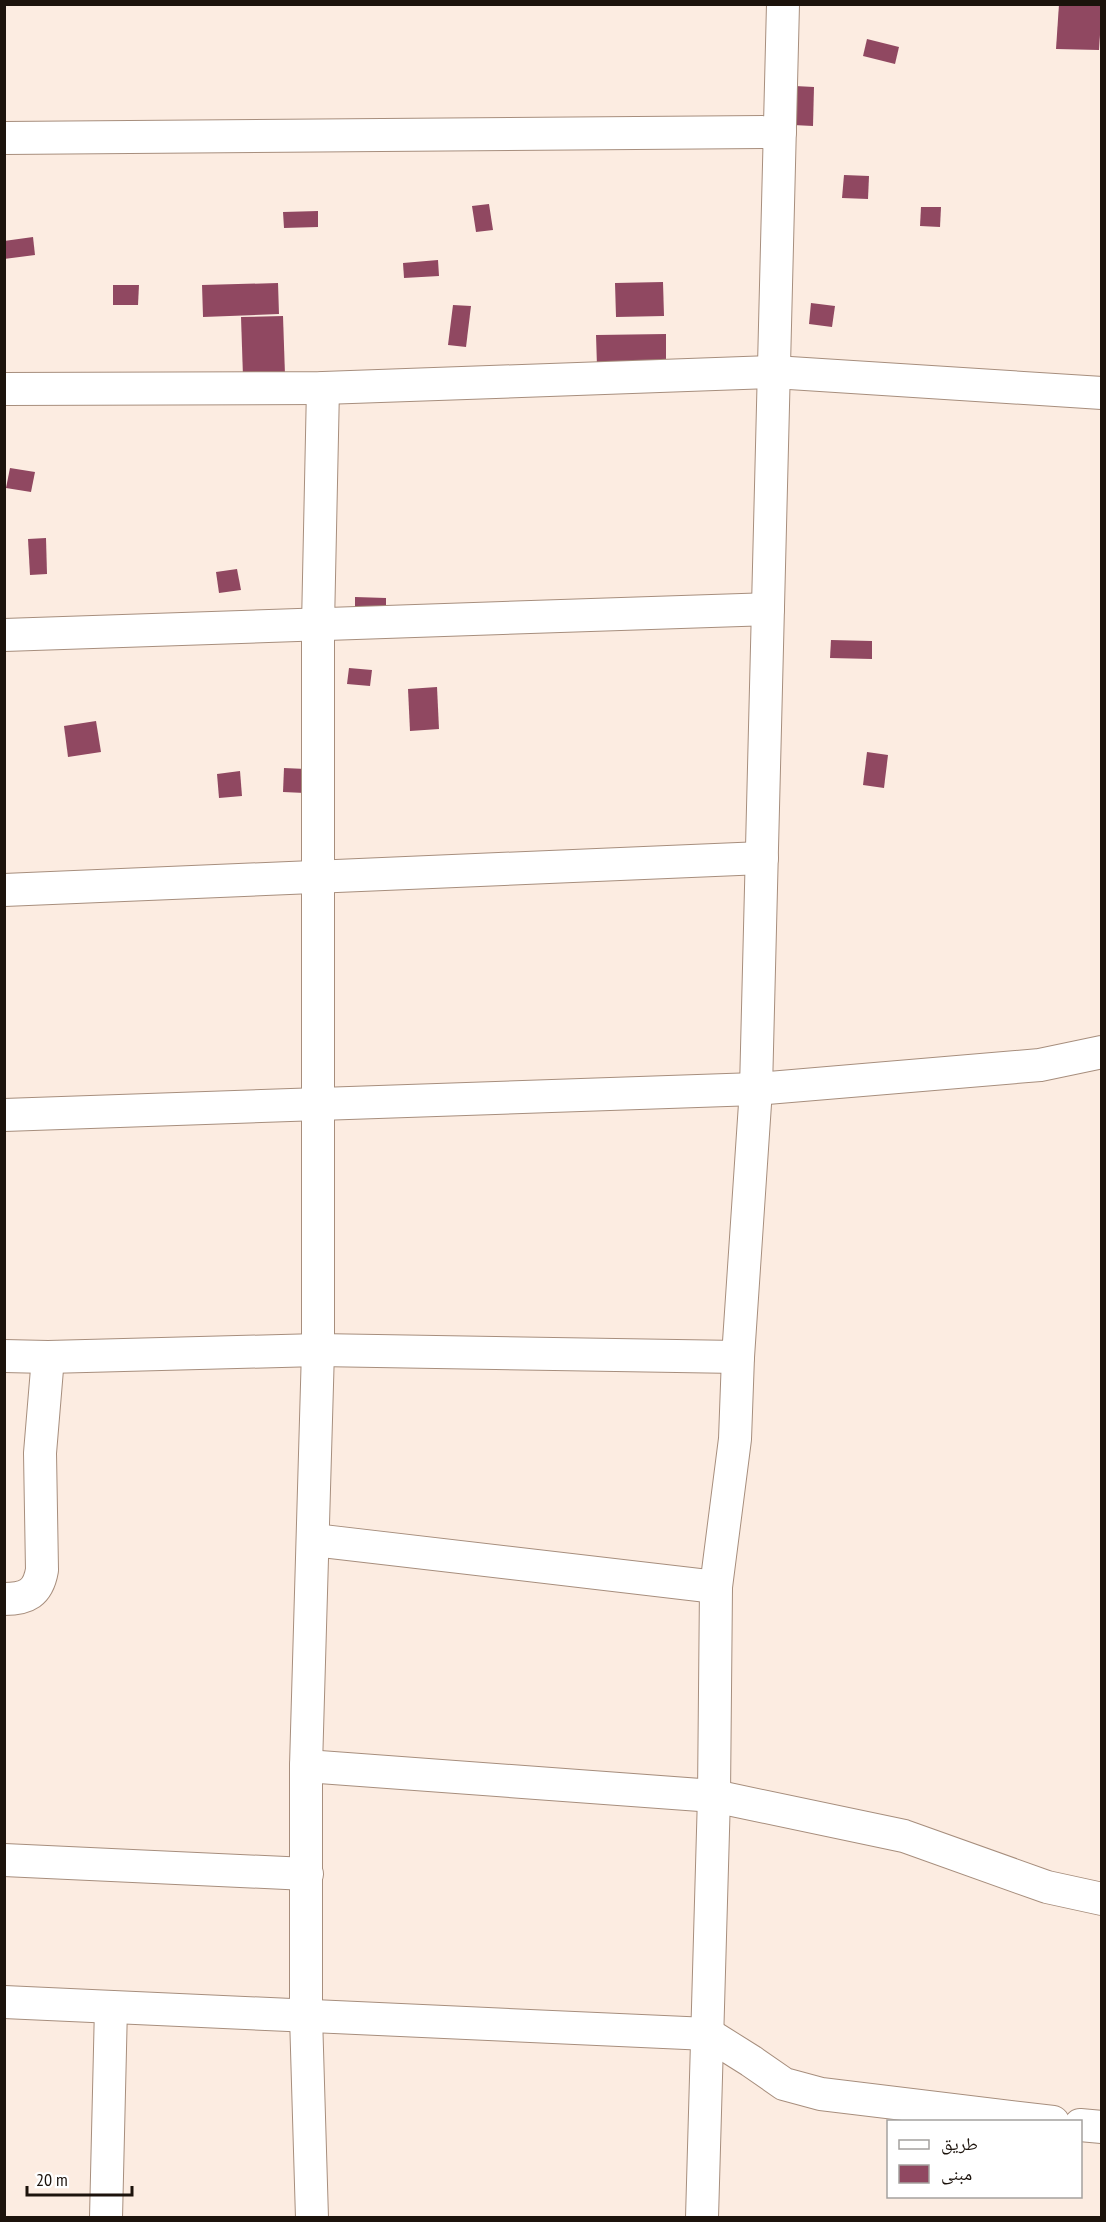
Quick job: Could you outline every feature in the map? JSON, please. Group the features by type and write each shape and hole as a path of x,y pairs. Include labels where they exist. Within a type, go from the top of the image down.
{"street":[{"path":"702,2217 714,1796 716,1587 735,1439 738,1357 756,1089 783,4"},
{"path":"4,138 780,132"},
{"path":"4,389 323,388 774,372 1101,393"},
{"path":"312,2217 306,2016 306,1766 318,1350 318,625 323,388"},
{"path":"4,635 768,609"},
{"path":"4,890 762,858"},
{"path":"4,1115 756,1089 1040,1065 1101,1052"},
{"path":"4,1356 48,1357 318,1350 738,1357"},
{"path":"4,1599 23,1598 40,1582 42,1570 40,1453 48,1357"},
{"path":"314,1540 716,1587"},
{"path":"306,1766 714,1796 904,1836 1047,1887 1101,1899"},
{"path":"4,1860 307,1874"},
{"path":"4,2002 708,2034 752,2061 783,2084 821,2094 1044,2120"},
{"path":"106,2217 111,2007"},
{"path":"1082,2125 1101,2127"}],"building":[{"path":"1059,4 1102,4 1099,50 1056,49"},
{"path":"867,39 899,47 895,64 863,56"},
{"path":"795,86 814,87 813,126 793,125"},
{"path":"844,175 869,176 868,199 842,198"},
{"path":"489,204 493,230 476,232 472,206"},
{"path":"921,207 941,207 940,227 920,226"},
{"path":"318,211 318,227 284,228 283,212"},
{"path":"33,237 35,255 4,259 4,241"},
{"path":"438,260 439,276 404,278 403,263"},
{"path":"663,282 664,316 616,317 615,283"},
{"path":"278,283 279,314 203,317 202,285"},
{"path":"113,285 139,285 138,305 113,305"},
{"path":"811,303 835,306 832,327 809,324"},
{"path":"453,305 471,306 466,347 448,345"},
{"path":"283,316 285,375 243,377 241,317"},
{"path":"666,334 666,366 597,367 596,335"},
{"path":"10,468 35,472 31,492 6,488"},
{"path":"46,538 47,574 30,575 28,539"},
{"path":"237,569 241,590 219,593 216,572"},
{"path":"355,597 386,598 386,611 355,610"},
{"path":"831,640 872,641 872,659 830,658"},
{"path":"349,668 372,670 370,686 347,684"},
{"path":"437,687 439,729 410,731 408,689"},
{"path":"96,721 101,752 68,757 64,726"},
{"path":"867,752 888,755 884,788 863,785"},
{"path":"284,768 306,769 305,793 283,792"},
{"path":"240,771 242,796 219,798 217,774"}]}
